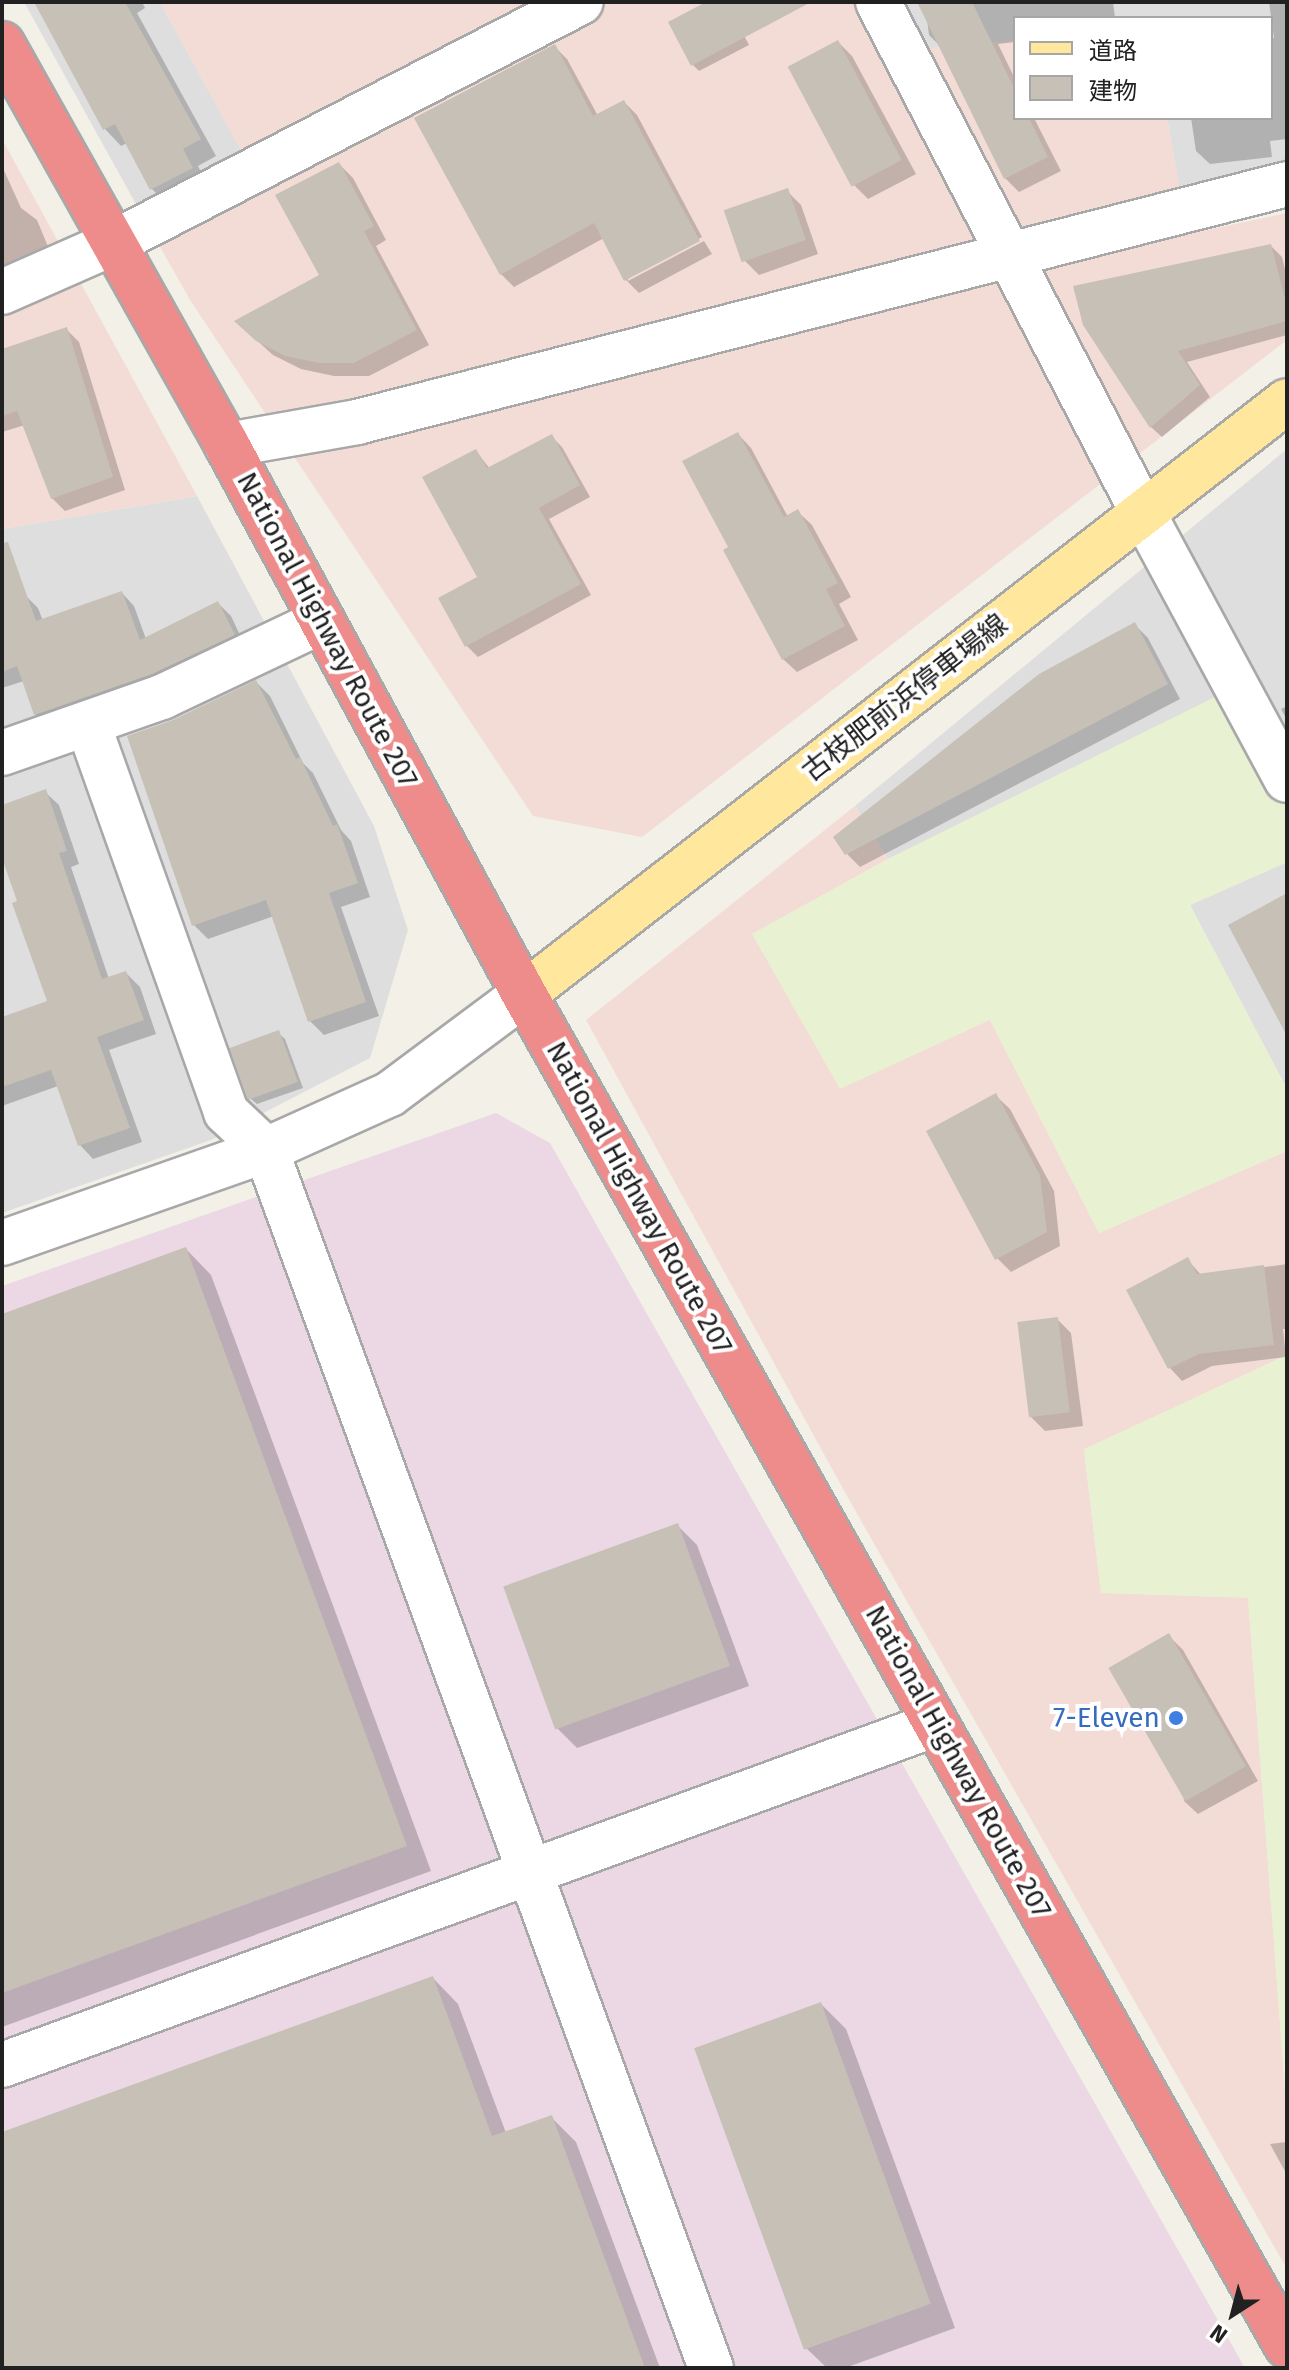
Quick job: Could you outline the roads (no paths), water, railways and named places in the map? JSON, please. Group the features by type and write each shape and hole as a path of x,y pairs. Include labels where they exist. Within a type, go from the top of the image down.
{"highway":[{"name":"National Highway Route 207","path":"2,44 227,445 524,994 1287,2346"}],"main road":[{"name":"古枝肥前浜停車場線","path":"524,994 1287,401"}],"street":[{"path":"2,292 113,243 581,2"},
{"path":"878,2 1143,513 1287,780"},
{"path":"227,445 357,422 1287,184"},
{"path":"2,753 162,697 322,621"},
{"path":"88,724 226,1112 266,1150 711,2368"},
{"path":"2,1243 266,1150 390,1094 524,994"},
{"path":"2,2065 936,1724"}],"place":[{"name":"7-Eleven","path":"1176,1718"}]}
